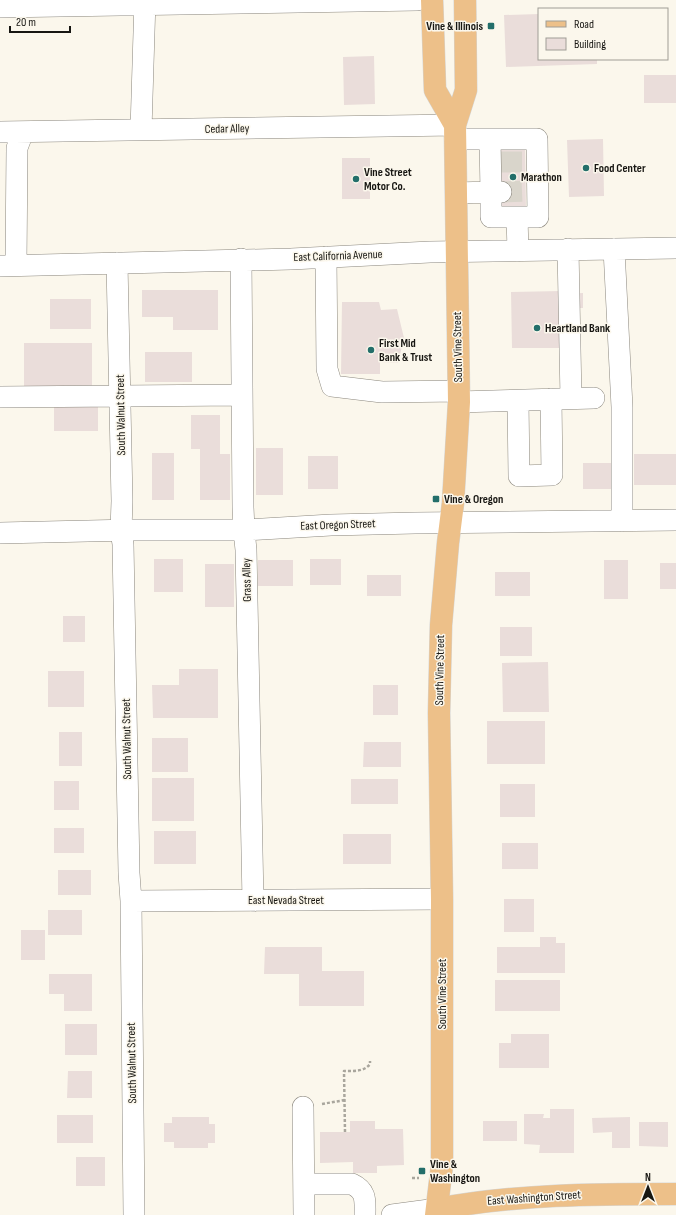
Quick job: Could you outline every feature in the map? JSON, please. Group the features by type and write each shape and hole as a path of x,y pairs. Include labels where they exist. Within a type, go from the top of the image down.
{"main road":[{"name":"South Vine Street","path":"432,0 435,90 455,132"},
{"name":"South Vine Street","path":"436,1212 442,1164 442,899 439,713 441,632 458,443 459,397 455,132 466,90 465,0"},
{"name":"East Washington Street","path":"436,1212 481,1201 533,1197 604,1194 676,1194"}],"street":[{"path":"0,7 145,2 418,0"},
{"path":"141,130 145,2"},
{"name":"Cedar Alley","path":"0,132 141,130 455,132 490,140 537,139 531,162 532,192 538,217 517,217"},
{"path":"8,265 17,148 23,132"},
{"path":"490,140 496,162 496,192 491,217 517,217 518,250"},
{"path":"456,193 496,192"},
{"name":"East California Avenue","path":"8,265 326,257 518,250 676,248"},
{"path":"518,401 519,476 552,475 561,399 568,249"},
{"path":"614,249 622,407 622,521"},
{"path":"326,257 327,369 332,386 382,392 518,401 594,398"},
{"name":"Grass Alley","path":"241,259 241,395 244,530 246,550 252,901"},
{"name":"South Walnut Street","path":"118,263 122,501 121,531 123,544 129,865 131,900 134,1215"},
{"path":"0,397 241,395"},
{"name":"East Oregon Street","path":"0,533 244,530 331,525 676,520"},
{"name":"East Nevada Street","path":"131,900 252,901 442,899"},
{"path":"303,1107 304,1215"},
{"path":"304,1184 352,1184 359,1188 364,1195 365,1215"},
{"name":"East Washington Street","path":"392,1215 436,1212"}],"path":[{"path":"345,1132 344,1071 360,1071 368,1068 370,1061"},
{"path":"412,1178 420,1178"}],"building":[{"path":"538,14 538,60 597,60 597,64 506,67 504,15"},
{"path":"374,56 375,104 344,105 343,57"},
{"path":"644,75 676,75 676,103 644,103"},
{"name":"Food Center","path":"603,139 604,196 569,197 567,140"},
{"name":"Marathon","path":"500,143 525,143 526,211 501,211"},
{"name":"Vine Street Motor Co.","path":"342,158 370,158 370,199 342,199"},
{"path":"142,290 218,290 218,330 173,330 173,317 142,317"},
{"name":"Heartland Bank","path":"561,291 561,294 583,293 583,308 562,308 562,348 512,348 511,292"},
{"path":"50,299 91,299 91,329 50,329"},
{"name":"First Mid Bank & Trust","path":"342,302 379,302 381,310 397,309 404,338 398,363 380,362 380,374 341,374"},
{"path":"24,343 92,343 92,387 24,387"},
{"path":"145,352 192,352 192,382 145,382"},
{"path":"54,401 98,401 98,431 54,431"},
{"path":"191,415 220,415 220,454 230,454 230,500 200,500 200,449 191,449"},
{"path":"256,448 283,448 283,495 256,495"},
{"path":"152,453 174,453 174,500 152,500"},
{"path":"634,454 676,454 676,485 634,485"},
{"path":"308,456 338,456 338,489 308,489"},
{"path":"583,463 611,463 611,489 583,489"},
{"path":"154,559 183,559 183,592 154,592"},
{"path":"310,559 341,559 341,585 310,585"},
{"path":"258,560 293,560 293,586 258,586"},
{"path":"604,560 628,560 628,599 604,599"},
{"path":"660,563 676,563 676,589 660,589"},
{"path":"205,564 234,564 234,607 205,607"},
{"path":"495,572 530,572 530,596 495,596"},
{"path":"367,575 401,575 401,596 367,596"},
{"path":"63,616 85,616 85,642 63,642"},
{"path":"500,627 532,627 532,656 500,656"},
{"path":"548,662 549,712 503,712 502,663"},
{"path":"179,669 218,669 218,718 153,718 152,685 179,685"},
{"path":"48,671 84,671 84,707 48,707"},
{"path":"373,685 398,685 398,715 373,715"},
{"path":"487,721 545,721 545,764 487,764"},
{"path":"59,732 82,732 82,766 59,766"},
{"path":"152,738 188,738 188,772 152,772"},
{"path":"364,742 401,742 401,767 363,767"},
{"path":"152,778 194,778 194,821 152,821"},
{"path":"351,779 398,779 398,804 351,804"},
{"path":"54,781 79,781 79,810 54,810"},
{"path":"500,784 535,784 535,817 500,817"},
{"path":"54,828 84,828 84,853 54,853"},
{"path":"154,831 196,831 196,864 154,864"},
{"path":"343,834 391,834 391,864 343,864"},
{"path":"502,843 538,843 538,869 502,869"},
{"path":"58,870 91,870 91,895 58,895"},
{"path":"504,899 534,899 534,932 504,932"},
{"path":"48,910 82,910 82,935 48,935"},
{"path":"21,930 45,930 45,960 21,960"},
{"path":"540,937 556,937 556,943 565,943 565,973 497,973 497,947 540,947"},
{"path":"265,947 322,947 322,971 364,971 364,1006 299,1006 299,974 264,974"},
{"path":"49,974 92,974 92,1011 64,1011 64,994 49,994"},
{"path":"495,980 560,980 560,1011 495,1011"},
{"path":"65,1024 97,1024 97,1055 65,1055"},
{"path":"511,1034 549,1034 549,1068 499,1068 499,1043 511,1043"},
{"path":"68,1071 92,1071 92,1098 67,1098"},
{"path":"550,1109 574,1109 574,1153 539,1153 540,1145 524,1144 524,1114 544,1114 543,1118 550,1118"},
{"path":"57,1115 93,1115 93,1143 57,1143"},
{"path":"172,1117 209,1117 209,1124 215,1124 215,1143 208,1143 208,1148 174,1148 174,1142 164,1142 164,1123 172,1123"},
{"path":"630,1117 630,1148 612,1148 612,1132 593,1133 592,1118"},
{"path":"350,1121 375,1121 375,1129 403,1129 404,1165 377,1166 377,1173 353,1173 353,1162 320,1163 320,1132 350,1132"},
{"path":"483,1121 517,1121 517,1141 483,1141"},
{"path":"639,1122 668,1122 668,1147 639,1146"},
{"path":"76,1157 105,1157 105,1186 76,1186"}],"tunnel":[{"path":"501,162 526,162"},
{"path":"501,192 526,191"}],"place":[{"name":"Vine & Illinois","path":"491,26"},
{"name":"Food Center","path":"586,168"},
{"name":"Marathon","path":"513,177"},
{"name":"Vine Street Motor Co.","path":"356,179"},
{"name":"Heartland Bank","path":"537,328"},
{"name":"First Mid Bank & Trust","path":"371,350"},
{"name":"Vine & Oregon","path":"436,499"},
{"name":"Vine & Washington","path":"422,1171"}]}
